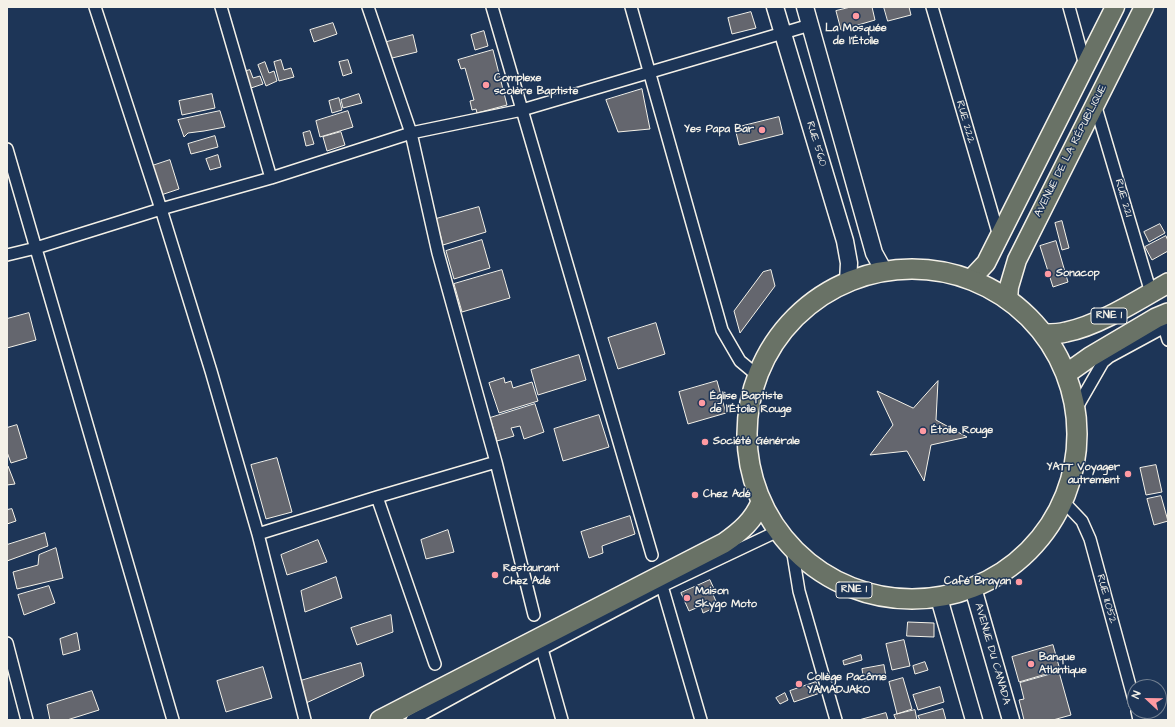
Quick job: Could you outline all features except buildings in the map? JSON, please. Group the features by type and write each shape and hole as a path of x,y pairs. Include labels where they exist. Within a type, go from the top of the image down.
{"highway":[{"name":"RNIE 1","path":"904,269 931,270 952,273 971,279 1008,299 1028,315 1044,334 1059,357 1072,391 1076,409 1077,432 1076,456 1071,479 1063,501 1047,529 1027,553 1002,573 973,588 939,598 918,600 874,596 854,590 825,575 808,563 792,548 778,532 762,502 753,480 748,442 750,406 758,376 771,349 794,320 822,296 848,282 884,271 904,269"},
{"name":"RNIE 1","path":"1044,334 1067,332 1088,325 1109,316 1168,283"},
{"name":"RNIE 1","path":"1066,374 1090,357 1156,318 1167,322"},
{"path":"380,720 724,543 738,533 751,520 762,502"}],"main road":[{"name":"RUE 560","path":"775,7 845,241 848,263 848,282"},
{"path":"805,7 874,253 884,271"},
{"path":"971,279 986,263 1115,7"},
{"name":"AVENUE DE LA RÉPUBLIQUE","path":"1008,299 1009,287 1016,260 1144,7"},
{"name":"AVENUE DU CANADA","path":"973,588 1011,720"},
{"path":"939,598 974,720"}],"street":[{"path":"95,7 161,209 211,372 258,534 304,720"},
{"path":"221,7 271,178"},
{"path":"368,7 411,133 438,253 496,462 534,615"},
{"path":"492,7 652,555"},
{"path":"631,7 722,330 740,361 758,376"},
{"name":"RUE 222","path":"932,7 999,236"},
{"path":"1068,7 1085,65"},
{"path":"7,255 36,248 161,209 271,178 411,133 522,110 810,25"},
{"name":"RUE 221","path":"1095,104 1151,293"},
{"path":"7,149 173,720"},
{"path":"1076,409 1103,362 1109,357 1167,322 1168,340"},
{"path":"258,534 377,496 496,462"},
{"path":"377,496 435,664"},
{"name":"RUE 11.052","path":"1063,501 1082,521 1090,539 1128,679"},
{"path":"412,720 425,717 542,649 662,586 778,532"},
{"path":"792,548 799,592 836,720"},
{"path":"662,586 701,720"},
{"path":"7,643 27,720"},
{"path":"542,649 562,720"}],"place":[{"name":"La Mosquée de l'Étoile","path":"856,16"},
{"name":"Complexe scolère Baptiste","path":"486,85"},
{"name":"Yes Papa Bar","path":"762,130"},
{"name":"Sonacop","path":"1048,274"},
{"name":"Église Baptiste de l'Étoile Rouge","path":"702,403"},
{"name":"Étoile Rouge","path":"923,431"},
{"name":"Société Générale","path":"705,442"},
{"name":"YATT Voyager autrement","path":"1128,474"},
{"name":"Chez Adé","path":"695,495"},
{"name":"Restaurant Chez Adé","path":"495,575"},
{"name":"Café Brayan","path":"1019,582"},
{"name":"Maison Skygo Moto","path":"687,598"},
{"name":"Banque Atlantique","path":"1031,664"},
{"name":"Collège Pacôme YAMADJAKO","path":"799,684"}]}
